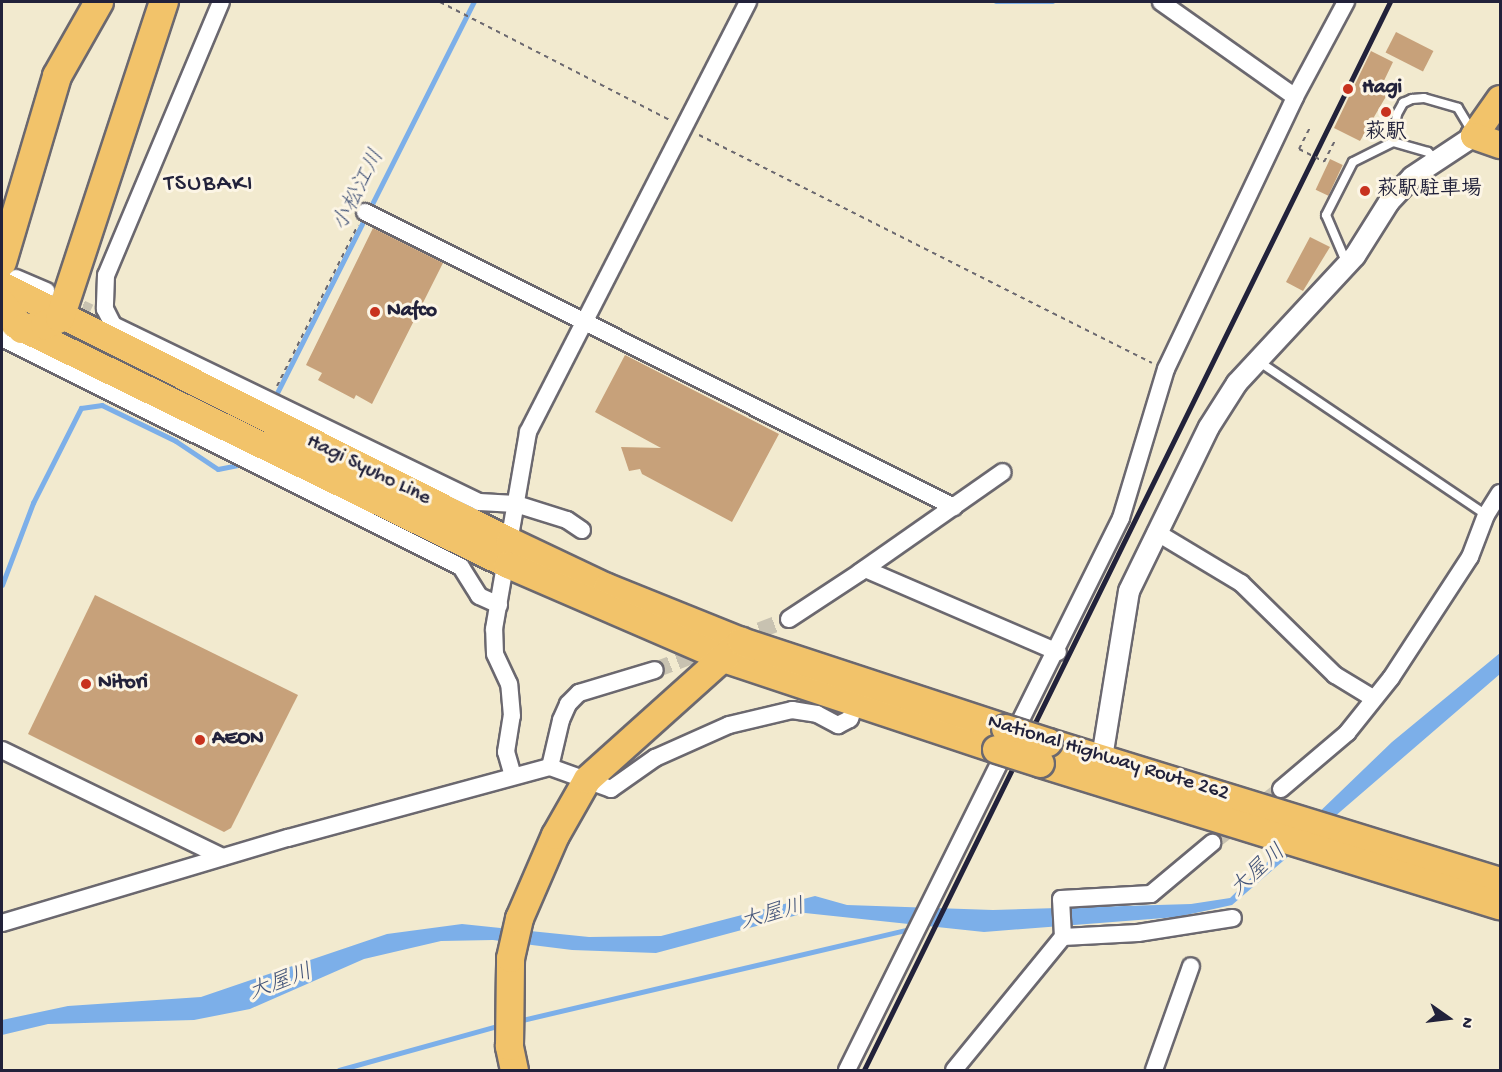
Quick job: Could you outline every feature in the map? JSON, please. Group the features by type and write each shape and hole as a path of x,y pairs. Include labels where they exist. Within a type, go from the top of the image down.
{"highway":[{"path":"6,275 57,76 99,2"},
{"path":"2,304 8,328 45,325 60,318 164,2"},
{"path":"514,1071 509,1046 510,958 519,918 555,835 587,779 732,649"},
{"name":"National Highway Route 262","path":"732,649 856,702 1000,738"},
{"name":"National Highway Route 262","path":"732,649 1100,771 1332,839 1500,881"},
{"name":"National Highway Route 262","path":"1332,839 1500,905"}],"main road":[{"path":"1500,99 1474,136 1500,145"},
{"name":"Hagi Syuho Line","path":"6,275 60,318 509,553"},
{"name":"Hagi Syuho Line","path":"8,328 509,553 732,649"}],"street":[{"path":"221,2 106,275 98,311 113,325 144,342 170,350 479,502 516,504 567,520 582,530"},
{"path":"513,776 506,752 512,716 509,684 495,654 494,629 509,553 528,432 584,318 748,2"},
{"path":"1161,2 1295,97"},
{"path":"847,1071 1020,718 1058,652 1121,518 1166,369 1295,97 1346,2"},
{"path":"1100,771 1130,591 1156,532 1209,427 1257,360 1347,264 1389,202 1412,177 1474,136"},
{"path":"364,212 584,318 954,507"},
{"path":"6,275 46,291"},
{"path":"8,328 461,567 479,596 500,605"},
{"path":"789,619 861,572 1002,472"},
{"path":"1281,789 1347,733 1391,678 1470,557 1486,515 1500,493"},
{"path":"1156,532 1241,583 1326,667 1373,698"},
{"path":"861,572 865,569 1058,652"},
{"path":"550,767 561,720 579,693 655,670"},
{"path":"2,922 222,857 550,767 611,789 655,758 694,738 729,725 792,710 817,714 837,725 845,723 856,702"},
{"path":"2,750 222,857"},
{"path":"954,1071 1064,934 1060,899 1151,894 1212,843"},
{"path":"1064,934 1138,933 1233,918"},
{"path":"1154,1071 1191,966"}],"lane":[{"path":"1393,142 1397,114 1403,103 1412,99 1424,98 1458,108 1466,117 1474,136"},
{"path":"1347,264 1326,216 1353,162 1393,142 1428,152 1436,160"},
{"path":"1257,360 1486,515"}],"path":[{"path":"440,2 1166,369"},
{"path":"1310,127 1299,149 1324,162 1335,140"},
{"path":"271,399 364,212"}],"water":[{"name":"大屋川","path":"1500,653 1500,674 1232,905 1177,917 984,932 805,913 656,953 572,950 493,940 441,941 364,959 250,1009 194,1020 48,1024 2,1035 2,1020 68,1006 201,997 387,934 462,924 589,937 661,936 815,896 847,905 993,910 1191,904 1230,898 1392,742"}],"building":[{"path":"1396,32 1433,51 1423,72 1386,52"},
{"path":"1371,51 1393,62 1380,89 1388,93 1360,141 1334,128"},
{"path":"1330,159 1343,165 1328,196 1316,190"},
{"name":"Nafco","path":"373,228 443,263 372,404 356,395 354,399 318,380 322,373 306,365"},
{"path":"1310,237 1330,247 1303,291 1286,282"},
{"path":"625,355 779,434 732,522 642,474 640,469 629,471 621,447 661,448 595,412"},
{"path":"95,595 298,695 231,828 224,832 28,734"}],"waterway":[{"name":"小松江川","path":"276,395 474,2"},
{"name":"小松江川","path":"996,2 1053,2"},
{"name":"小松江川","path":"2,585 33,503 81,408 102,405 176,441 218,469 239,465"},
{"path":"518,1021 913,928"},
{"path":"339,1070 501,1025"}],"tunnel":[{"path":"60,298 90,312"},
{"path":"737,639 789,619"},
{"path":"655,670 710,649"},
{"path":"1212,843 1281,789"}],"railway":[{"path":"864,1070 1390,2"}],"place":[{"name":"Hagi","path":"1348,89"},
{"name":"萩駅","path":"1386,112"},
{"name":"萩駅駐車場","path":"1365,191"},
{"name":"Nafco","path":"375,312"},
{"name":"Nitori","path":"86,684"},
{"name":"AEON","path":"200,740"}],"district":[{"name":"TSUBAKI","path":"209,185"}]}
